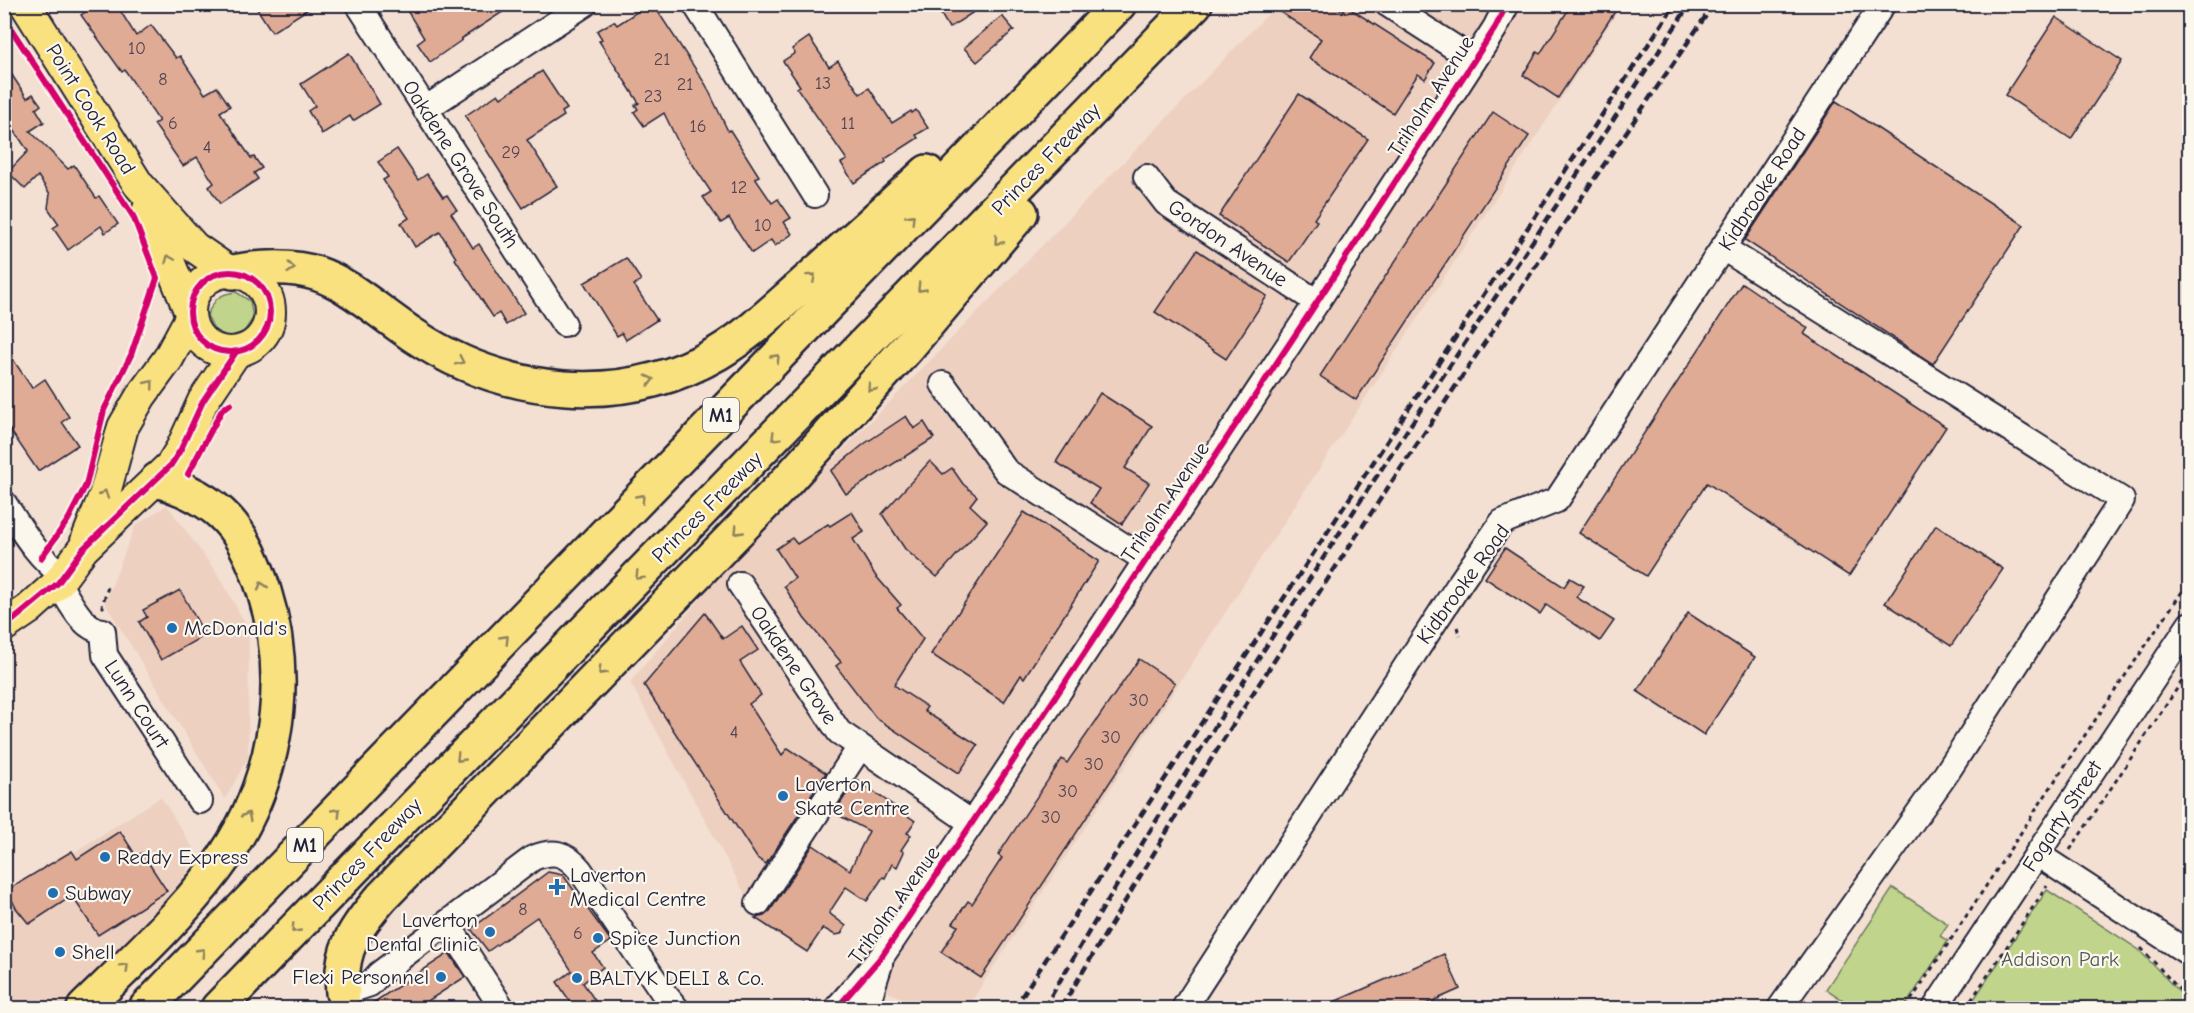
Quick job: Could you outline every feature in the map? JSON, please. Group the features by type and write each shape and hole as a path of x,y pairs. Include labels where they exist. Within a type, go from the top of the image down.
{"highway":[{"path":"232,272 273,267 299,268 319,273 353,291 439,350 470,365 527,384 584,390 615,388 671,375 720,352 762,321 958,143 1118,4"},
{"name":"M1","path":"146,1008 1118,4"},
{"name":"Princes Freeway","path":"218,1008 861,350 1195,4"},
{"path":"344,1001 343,964 350,940 382,897 784,484 907,348 1200,4"},
{"path":"84,1008 179,912 216,868 258,794 273,740 277,710 276,648 267,602 252,558 234,526 208,502 188,491 157,480"}],"main road":[{"name":"Point Cook Road","path":"25,4 138,184 190,316"},
{"name":"Point Cook Road","path":"138,184 194,247 232,272"},
{"path":"83,549 105,493 120,434 137,402 168,360 190,316 193,298 201,284 215,275 232,272 252,278 262,287 270,302 271,312 267,328 258,341 245,350 236,352 220,352 206,345 195,333 190,316"},
{"path":"4,626 28,609 61,580 83,549 157,480 178,454 203,401 236,352"},
{"path":"120,434 120,447 126,460 136,471 157,480"}],"street":[{"name":"Oakdene Grove South","path":"358,4 564,324"},
{"path":"425,110 585,4"},
{"path":"694,4 815,195"},
{"path":"1387,4 1474,60"},
{"name":"Triholm Avenue","path":"837,1008 882,956 972,823 1317,302 1474,60 1507,4"},
{"name":"Kidbrooke Road","path":"1184,1008 1502,522 1557,500 1883,4"},
{"name":"Gordon Avenue","path":"1146,177 1166,203 1317,302"},
{"path":"1723,248 2122,500 1946,774 1780,1008"},
{"path":"943,384 1006,471 1146,560"},
{"path":"4,503 41,558 61,580"},
{"name":"Lunn Court","path":"61,580 87,625 95,630 103,631 105,655 200,801"},
{"name":"Oakdene Grove","path":"740,584 839,732 972,823"},
{"name":"Fogarty Street","path":"1935,1008 2190,624"},
{"path":"758,903 860,747"},
{"path":"344,1001 370,984 379,974 533,858 561,854 571,859 580,870 676,1008"},
{"path":"2037,854 2052,877 2190,954"},
{"path":"447,923 502,1008"},
{"name":"Triholm Avenue","path":"866,1008 882,956"}],"path":[{"path":"1906,1008 2190,580"},
{"path":"1966,1008 2190,669"},
{"path":"2052,877 2056,892"},
{"path":"2138,945 2190,998"}],"shaded area":[{"path":"1277,5 1622,5 967,1008 924,1008 855,977 955,829 863,768 813,843 808,840 757,916 630,682 714,582"},
{"path":"167,505 219,576 249,630 248,758 225,799 105,603 135,526"},
{"name":"Shell","path":"161,797 195,851 182,884 61,1008 5,1008 5,896"}],"green space":[{"path":"236,292 250,301 253,318 244,332 228,337 214,330 207,315 218,298"},
{"path":"1893,888 1948,924 1940,936 1948,941 1904,1008 1855,1008 1826,989"},
{"name":"Addison Park","path":"2047,890 2138,949 2180,993 2190,999 2189,1008 1968,1008"}],"water":[{"path":"2071,1000 2095,1004 2097,1008 2048,1008"}],"building":[{"path":"97,4 116,4 136,36 151,25 176,58 180,56 205,94 217,87 230,106 220,112 251,158 254,157 262,168 254,173 258,179 220,204 209,187 214,183 197,157 183,166 154,124 159,121 125,70 122,72 81,15"},
{"path":"254,4 316,4 272,32"},
{"path":"403,4 515,4 430,62 417,43 424,38"},
{"path":"649,4 653,4 706,85 728,131 730,130 759,176 755,178 772,203 778,199 791,218 784,222 792,234 775,246 771,240 752,253 729,218 721,223 703,197 711,192 678,142 664,113 644,126 634,112 638,109 635,105 639,103 599,41 602,39 597,31 614,21 617,25"},
{"path":"935,4 986,4 949,28"},
{"path":"1268,4 1334,4 1343,11 1346,6 1435,63 1425,79 1418,74 1393,113 1309,58 1321,39"},
{"path":"1572,4 1620,4 1558,98 1523,75 1537,52 1540,54"},
{"path":"1002,16 1014,30 977,62 964,48"},
{"path":"2056,17 2122,61 2071,139 2005,95"},
{"path":"809,37 829,67 838,61 860,94 869,88 892,123 916,110 928,128 916,135 918,138 885,159 886,162 854,183 841,163 847,160 797,88 800,86 783,61 795,53 792,49"},
{"path":"349,53 380,104 353,121 350,116 322,134 308,111 315,106 301,84"},
{"path":"4,63 27,98 33,94 41,105 36,109 44,122 30,131 68,169 74,165 96,198 99,196 118,224 105,233 101,226 68,250 53,228 59,224 48,208 50,194 38,176 25,189 8,172 28,151 4,115"},
{"path":"542,71 567,109 562,112 564,116 527,140 557,186 523,208 465,116 498,94 501,98"},
{"path":"1299,94 1368,139 1314,219 1317,221 1289,262 1219,216"},
{"path":"1836,101 2024,225 1933,364 1745,240"},
{"path":"1493,112 1529,136 1356,400 1320,376"},
{"path":"397,149 418,180 427,174 443,197 447,195 457,210 451,213 473,248 479,244 524,313 506,325 499,313 493,317 440,232 415,247 401,223 409,218 383,180 388,177 378,162"},
{"path":"1197,250 1267,296 1226,359 1155,312"},
{"path":"626,258 641,280 634,285 657,320 626,340 622,333 617,336 584,283"},
{"path":"1742,283 1808,328 1804,334 1946,427 1849,576 1707,483 1646,576 1579,533"},
{"path":"4,346 32,388 45,379 69,417 62,422 78,445 38,471 4,421"},
{"path":"1100,393 1152,426 1125,468 1149,483 1122,524 1090,503 1099,489 1056,462"},
{"path":"906,416 914,429 924,422 934,438 846,494 831,471 864,444"},
{"path":"930,461 943,474 952,468 963,484 977,496 970,505 987,521 937,577 905,549 882,514"},
{"path":"852,512 864,532 853,539 875,575 901,605 897,608 923,639 894,685 927,707 924,711 978,745 959,773 876,718 836,666 841,662 804,618 784,586 795,578 776,549 792,538 797,544"},
{"path":"1024,512 1099,561 1024,678 1021,675 1004,702 931,654"},
{"path":"1936,525 2003,569 1951,646 1885,603"},
{"path":"1505,548 1564,587 1570,578 1584,586 1576,597 1614,621 1600,641 1546,605 1540,614 1485,578"},
{"name":"McDonald's","path":"180,590 205,635 161,660 139,622 147,617 143,610"},
{"path":"705,613 723,639 742,626 758,650 740,662 761,695 749,704 782,755 788,748 826,773 766,864 757,858 644,685"},
{"path":"1688,613 1755,657 1704,735 1637,691"},
{"path":"1139,659 1175,683 981,978 941,952 958,926 953,923 968,901 972,904 1002,858 998,855 1062,759 1067,763"},
{"path":"856,779 915,821 907,833 911,835 901,850 904,852 897,867 892,864 885,878 883,877 867,901 846,887 829,913 846,926 841,934 835,935 823,928 807,952 755,918 764,916 770,911 813,845 850,870 869,831 834,813"},
{"path":"120,831 136,856 142,853 167,891 98,935 72,896 29,924 16,908 7,890 72,851 77,859"},
{"path":"548,872 563,875 611,941 593,953 603,967 583,983 600,1008 575,1008 565,994 557,982 572,971 537,917 488,951 471,929"},
{"name":"Flexi Personnel","path":"449,953 465,977 417,1008 365,1008"},
{"path":"1444,954 1460,989 1417,1008 1320,1008"}],"railway":[{"path":"1014,1008 1675,4"},
{"path":"1044,1008 1120,880 1279,627 1690,4"},
{"path":"1061,1008 1196,783 1257,687 1590,185 1714,4"}],"cycle path":[{"path":"837,1008 882,956 972,823 1317,302 1495,28 1507,4"},
{"path":"4,18 133,216 157,278 131,355 104,410 86,485 68,520 41,558"},
{"path":"222,272 238,272 259,283 270,304 270,312 270,320 259,341 238,352 222,352 208,346 196,334 190,320 190,304 196,290 208,278 222,272"},
{"path":"12,621 58,583 83,549 171,465 203,401 236,352"},
{"path":"188,474 222,410 230,404"}],"place":[{"name":"McDonald's","path":"172,628"},
{"name":"Laverton Skate Centre","path":"783,796"},
{"name":"Reddy Express","path":"105,857"},
{"name":"Laverton Medical Centre","path":"557,887"},
{"name":"Subway","path":"53,893"},
{"name":"Laverton Dental Clinic","path":"490,932"},
{"name":"Spice Junction","path":"598,938"},
{"name":"Shell","path":"60,952"},
{"name":"Flexi Personnel","path":"441,977"},
{"name":"BALTYK DELI & Co.","path":"577,978"}]}
